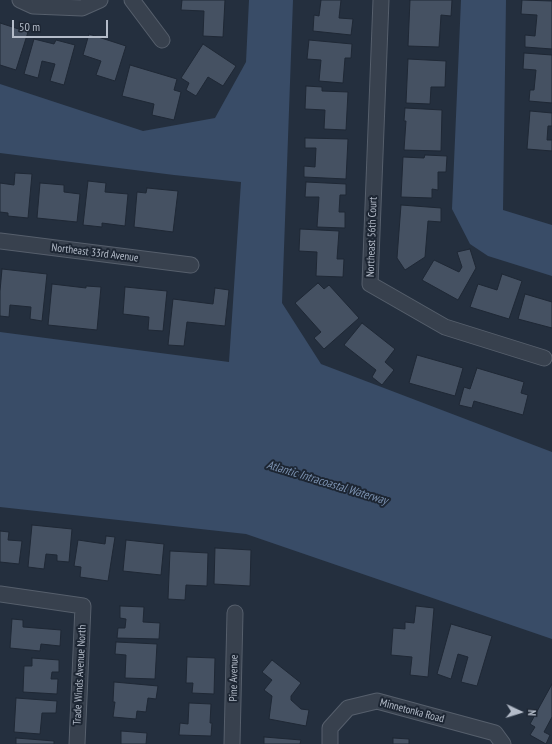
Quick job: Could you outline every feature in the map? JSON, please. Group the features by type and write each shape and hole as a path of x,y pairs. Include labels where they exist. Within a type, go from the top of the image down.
{"street":[{"path":"20,0 33,6 82,8 100,0"},
{"path":"132,0 162,40"},
{"name":"Northeast 56th Court","path":"381,0 370,284 445,327 544,358"},
{"name":"Northeast 33rd Avenue","path":"0,241 190,265"},
{"name":"Trade Winds Avenue North","path":"0,594 83,606 77,744"},
{"name":"Pine Avenue","path":"232,744 235,613"},
{"name":"Minnetonka Road","path":"330,744 330,728 348,708 377,701 499,739"}],"water":[{"name":"Atlantic Intracoastal Waterway","path":"249,0 293,0 282,303 321,364 552,452 552,639 246,534 0,507 0,332 229,362 241,182 0,153 0,84 143,131 215,118 246,62"},
{"path":"461,0 506,0 503,210 552,225 552,276 488,256 470,244 452,209"}],"building":[{"path":"182,0 225,0 223,37 203,36 204,11 181,10"},
{"path":"321,0 341,0 339,18 353,19 351,35 313,31 314,15 319,16"},
{"path":"410,0 452,0 451,16 441,15 439,47 408,46"},
{"path":"522,0 552,1 552,49 525,47 525,35 535,36 537,15 521,14"},
{"path":"0,23 28,32 16,70 0,65"},
{"path":"89,34 126,46 115,81 96,75 101,61 83,55"},
{"path":"34,39 54,44 56,40 75,45 64,85 50,81 55,64 42,61 38,78 24,74"},
{"path":"309,40 352,44 351,58 345,58 343,83 319,81 321,60 307,59"},
{"path":"203,44 236,66 223,86 208,77 196,96 186,90 189,83 181,78"},
{"path":"524,53 552,55 552,103 529,101 530,90 534,90 536,70 523,69"},
{"path":"408,59 446,61 445,87 431,87 430,104 406,103"},
{"path":"130,65 177,79 174,90 181,92 174,120 152,115 154,104 122,96"},
{"path":"306,86 322,87 322,91 348,92 346,130 324,129 325,110 305,109"},
{"path":"405,108 442,110 441,151 404,150 406,121 404,121"},
{"path":"530,111 552,113 552,126 548,126 547,140 552,140 552,151 527,149"},
{"path":"305,138 348,139 346,179 304,177 304,166 315,167 316,148 305,148"},
{"path":"425,155 447,156 446,172 438,172 438,190 432,189 432,198 401,197 403,157 424,158"},
{"path":"15,173 32,174 28,218 8,216 8,213 0,212 0,183 14,185"},
{"path":"88,181 106,183 105,192 128,194 125,226 102,223 102,227 83,225"},
{"path":"306,182 346,184 346,195 340,195 339,212 345,212 345,228 317,227 319,197 305,197"},
{"path":"40,183 64,185 64,192 80,194 77,222 37,218"},
{"path":"147,188 178,191 173,232 134,227 137,192 146,193"},
{"path":"401,205 441,208 441,222 428,221 425,257 405,270 397,258"},
{"path":"300,229 339,231 337,259 344,259 343,277 316,276 317,252 299,251"},
{"path":"470,249 476,268 458,300 422,280 434,260 459,272 462,267 457,252"},
{"path":"2,269 47,274 42,321 30,319 31,307 10,305 9,317 0,316"},
{"path":"502,274 522,281 509,319 470,307 478,284 497,290"},
{"path":"318,283 324,289 329,285 359,318 324,349 314,338 321,332 295,303"},
{"path":"52,284 86,288 86,286 101,287 97,330 48,325"},
{"path":"125,287 167,291 163,331 148,330 149,317 123,314"},
{"path":"215,288 229,290 225,326 187,322 184,346 168,345 173,299 213,304"},
{"path":"525,294 552,302 552,328 518,319"},
{"path":"362,323 395,349 385,362 394,370 382,385 372,377 376,370 344,345"},
{"path":"417,355 463,368 455,396 409,383"},
{"path":"477,368 524,382 521,393 528,395 523,415 474,401 472,408 459,405 464,387 470,389"},
{"path":"32,525 72,529 69,562 57,561 57,555 46,554 44,569 28,567"},
{"path":"0,531 9,532 8,540 22,541 19,564 0,562"},
{"path":"106,536 115,537 108,581 80,577 81,567 74,566 78,540 105,544"},
{"path":"126,540 164,544 161,575 123,571"},
{"path":"215,548 251,550 250,586 214,584"},
{"path":"170,551 208,553 207,586 186,585 185,600 168,599"},
{"path":"120,606 144,607 143,622 160,623 159,639 117,638 118,628 125,628 126,619 120,618"},
{"path":"416,606 434,608 428,677 410,675 412,657 391,655 393,628 405,629 405,622 414,623"},
{"path":"12,619 23,620 23,627 61,630 60,646 41,644 40,651 10,648"},
{"path":"451,624 492,636 477,686 461,682 468,657 458,654 451,679 437,674"},
{"path":"116,642 157,644 155,679 125,678 126,655 115,654"},
{"path":"187,657 215,658 214,694 192,693 193,683 186,683"},
{"path":"32,658 59,660 59,672 52,672 51,679 58,679 57,694 23,692 24,666 32,666"},
{"path":"272,660 301,683 291,696 291,700 301,709 309,710 306,726 269,719 272,696 264,690 272,680 262,672"},
{"path":"114,682 158,686 156,699 148,698 146,712 137,711 136,719 113,717 115,702 113,702"},
{"path":"552,684 552,717 544,732 550,735 546,744 530,735 535,727 530,724"},
{"path":"16,698 57,701 56,713 42,713 40,734 14,732"},
{"path":"189,703 211,704 211,736 179,735 180,723 188,724"},
{"path":"121,731 147,733 146,744 121,744"},
{"path":"264,737 301,740 300,744 264,744"},
{"path":"16,738 54,741 54,744 16,744"},
{"path":"393,738 409,739 409,744 393,744"}]}
